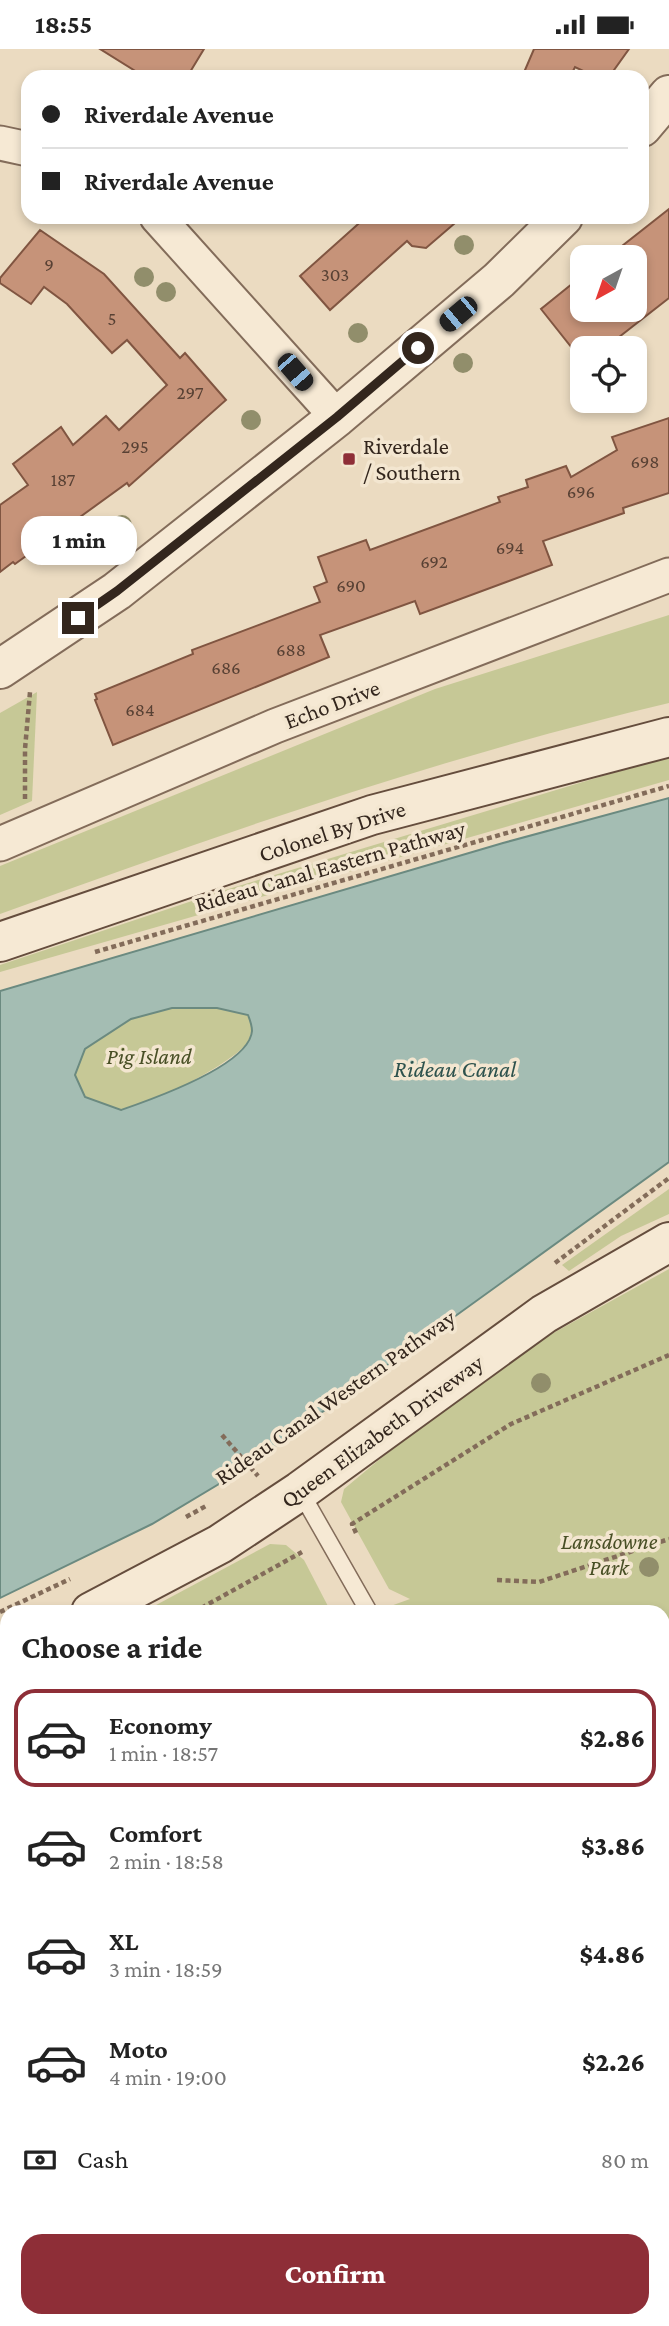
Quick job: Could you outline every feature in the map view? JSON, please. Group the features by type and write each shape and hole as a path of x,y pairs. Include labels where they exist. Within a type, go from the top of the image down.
{"main road":[{"path":"649,119 669,95"},
{"path":"9,664 117,591 337,417 499,280 556,224"},
{"name":"Colonel By Drive","path":"0,942 372,815 669,737"},
{"name":"Queen Elizabeth Driveway","path":"104,1605 220,1544 300,1491 544,1314 669,1242"}],"street":[{"path":"0,143 21,148"},
{"path":"163,224 337,417"},
{"name":"Echo Drive","path":"0,844 275,726 669,575"}],"lane":[{"path":"300,1491 365,1605"}],"path":[{"path":"9,664 30,690 24,786 26,809 33,830"},
{"name":"Rideau Canal Eastern Pathway","path":"92,952 669,786"},
{"path":"552,1264 669,1178"},
{"path":"358,1537 352,1524 472,1446 533,1412 669,1355"},
{"path":"222,1434 258,1476"},
{"name":"Rideau Canal Western Pathway","path":"248,1481 268,1468"},
{"name":"Rideau Canal Western Pathway","path":"184,1518 207,1505"},
{"path":"497,1580 539,1582 669,1539"},
{"path":"207,1605 302,1552"},
{"path":"15,1605 76,1576"}],"green space":[{"path":"669,615 669,703 499,747 415,772 165,855 0,914 0,866 435,689"},
{"path":"37,692 32,801 0,815 0,713"},
{"path":"669,756 669,780 0,972 0,965 222,891"},
{"name":"Pig Island","path":"172,1008 217,1008 249,1015 250,1038 241,1050 189,1083 133,1108 117,1110 85,1097 75,1075 85,1049 131,1019"},
{"path":"669,1189 669,1214 621,1236 569,1271 562,1265"},
{"name":"Lansdowne Park","path":"669,1269 669,1605 393,1605 410,1599 389,1589 341,1502 344,1489 386,1454 537,1342"},
{"path":"270,1544 286,1545 304,1560 327,1605 156,1605"}],"water":[{"name":"Rideau Canal","path":"669,798 669,1162 239,1472 152,1524 0,1598 0,991 503,843","holes":["172,1008 217,1008 248,1015 252,1031 247,1044 217,1069 174,1090 121,1110 85,1097 75,1075 85,1049 131,1019"]}],"building":[{"path":"100,49 204,49 191,70 134,70"},
{"path":"534,49 629,49 614,70 581,70 575,67 574,70 525,70"},
{"path":"669,209 669,298 648,314 648,245 623,245"},
{"path":"358,224 454,224 426,248 412,246 407,241 330,310 300,276"},
{"path":"40,230 104,274 180,358 185,353 226,400 129,486 127,483 0,572 0,505 28,485 13,464 61,427 73,445 106,416 119,430 167,385 127,340 112,353 67,304 44,287 31,304 0,283 0,278"},
{"path":"570,286 570,322 638,322 620,336 570,336 570,345 541,309"},
{"path":"669,418 669,493 623,508 624,513 543,541 552,565 420,614 415,601 320,635 329,657 113,745 95,694 193,654 192,650 320,602 314,587 327,582 318,557 366,540 370,550 500,502 498,497 528,487 526,480 566,466 571,477 617,450 612,437"}],"place":[{"name":"Riverdale / Southern","path":"349,459"}],"route":[{"path":"78,618 117,591 337,417 418,348"}]}
